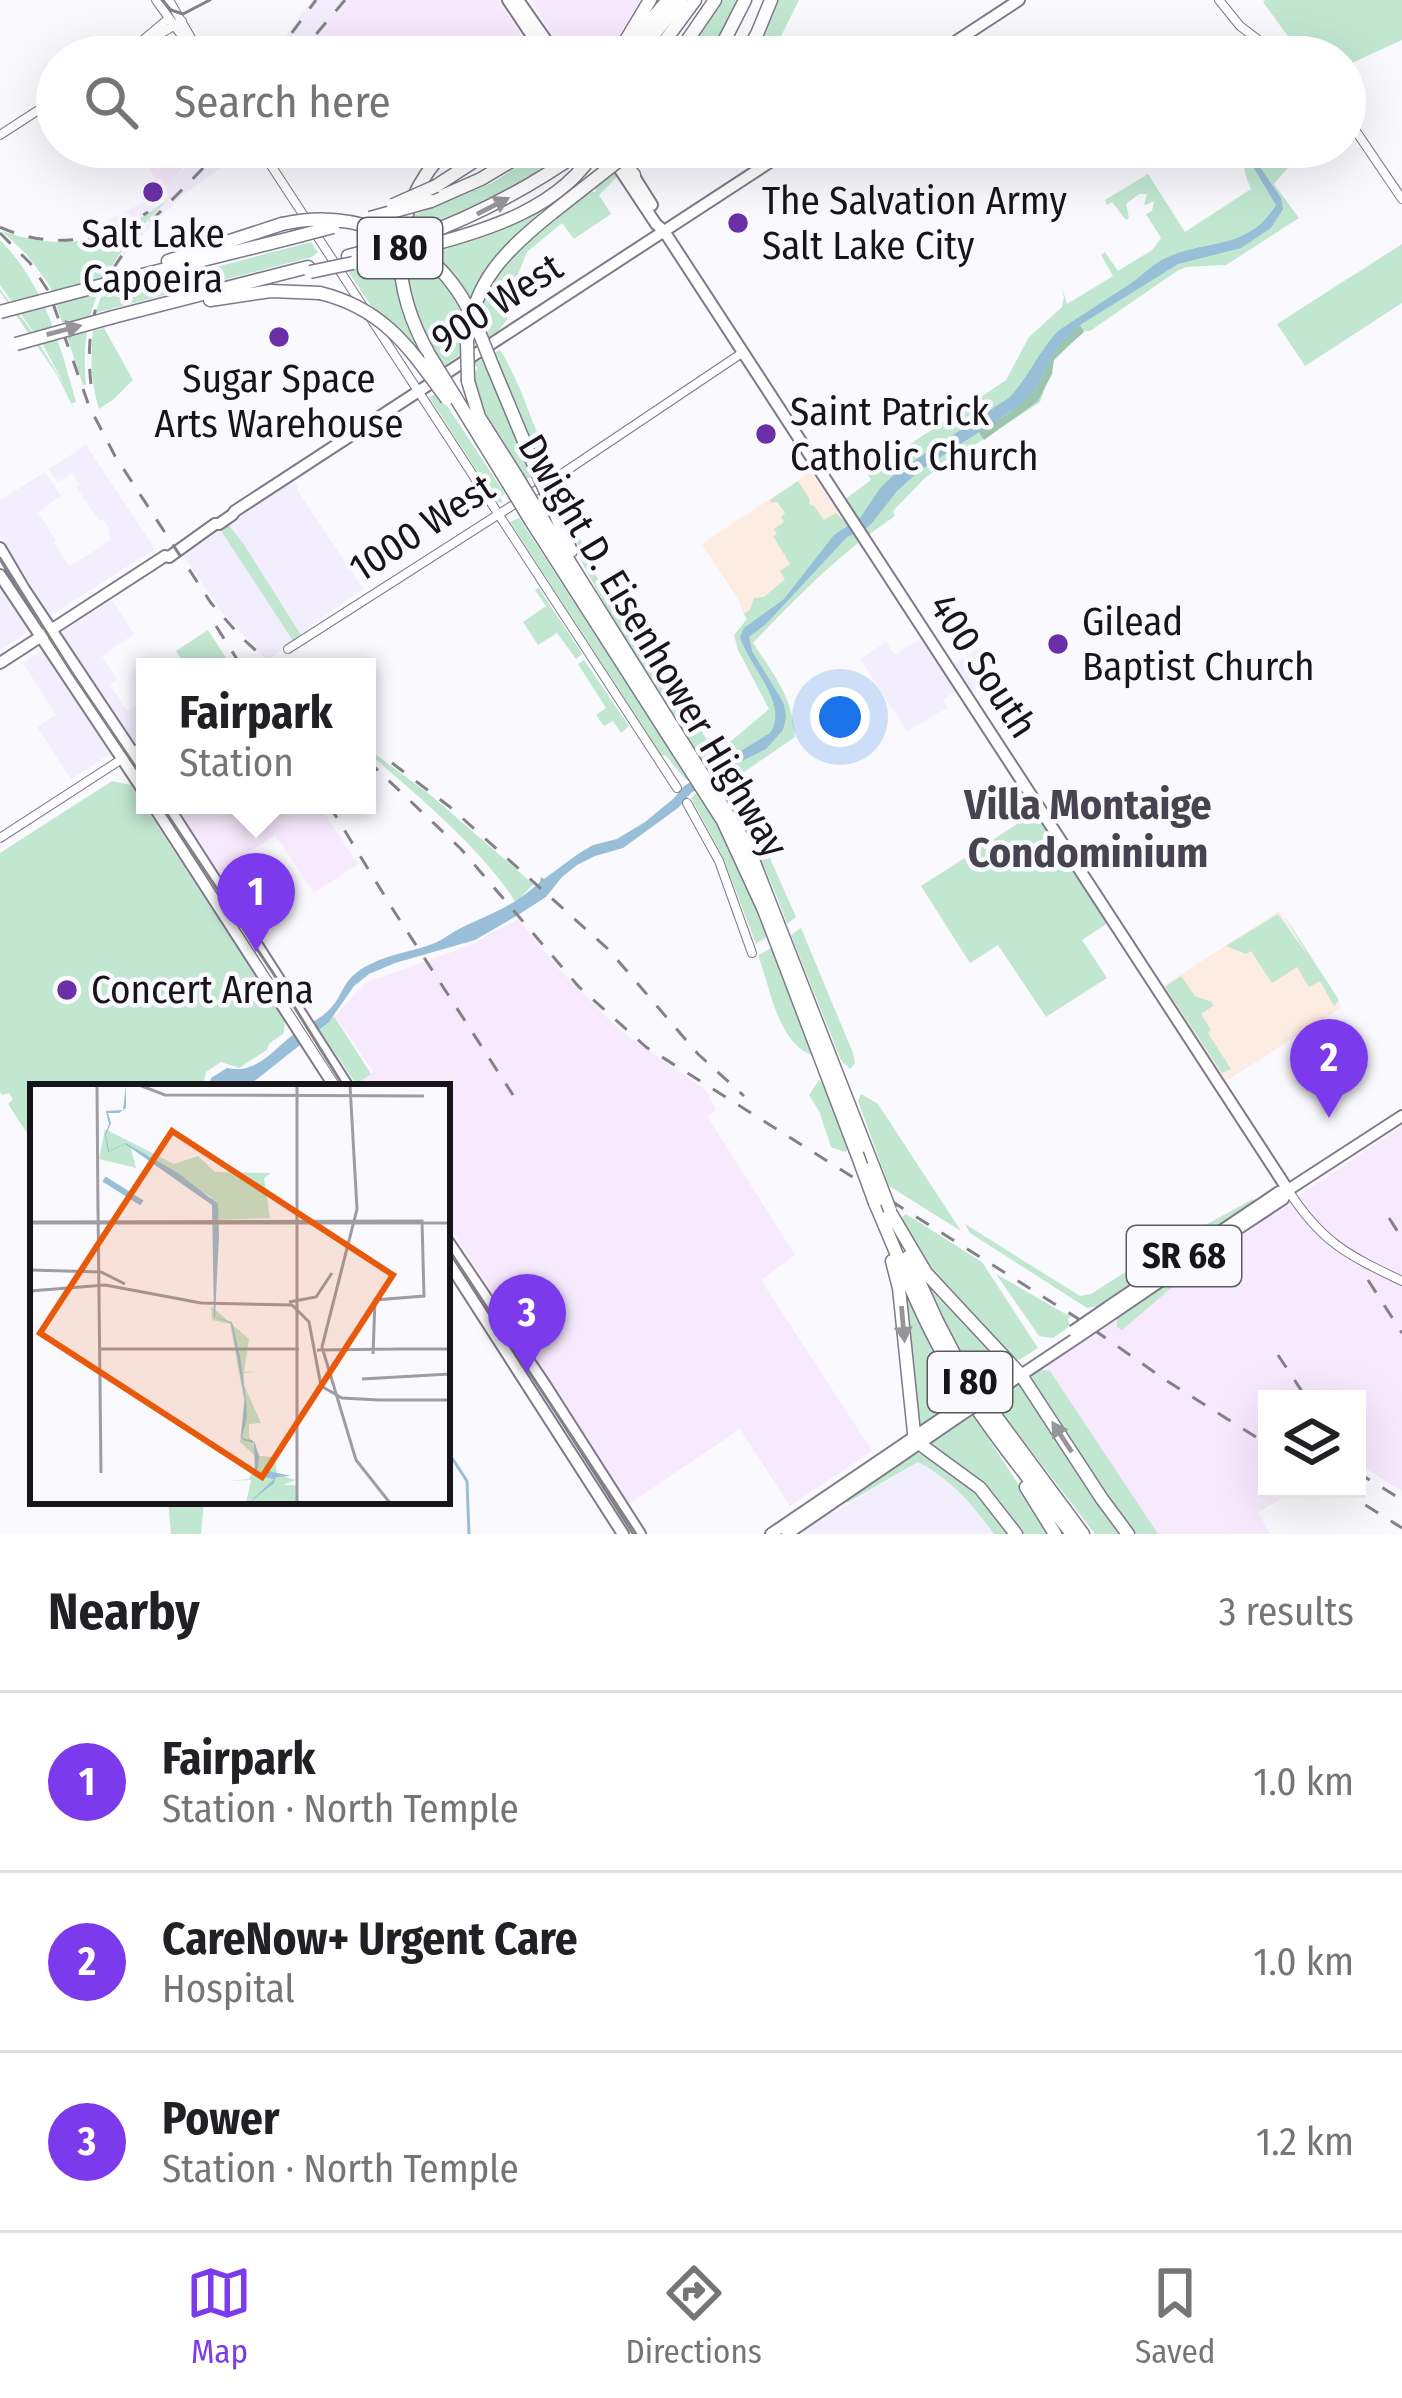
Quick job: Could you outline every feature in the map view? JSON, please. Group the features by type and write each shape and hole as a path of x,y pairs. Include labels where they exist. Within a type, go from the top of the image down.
{"highway":[{"path":"628,36 650,0"},
{"path":"638,36 668,0"},
{"path":"653,36 681,0"},
{"path":"672,36 699,0"},
{"path":"690,36 715,0"},
{"path":"727,36 745,0"},
{"path":"755,36 771,0"},
{"name":"I 80","path":"430,168 412,198 400,248 403,296 451,397"},
{"path":"433,193 467,168"},
{"path":"113,281 333,227 481,179 500,168"},
{"path":"419,242 558,168"},
{"path":"563,187 584,168"},
{"path":"0,348 254,281 419,242 461,237 524,212 596,168"},
{"name":"Dwight D. Eisenhower Highway","path":"512,480 479,417 468,381 470,324 486,279 506,251 609,168"},
{"path":"627,168 634,176"},
{"path":"0,312 113,281 281,224 326,219 360,224 396,237 440,268 473,318 536,470 541,515"},
{"path":"144,309 272,291 320,293 361,307 389,326 451,397"},
{"name":"Dwight D. Eisenhower Highway","path":"451,397 495,463 541,515 697,772"},
{"name":"Dwight D. Eisenhower Highway","path":"541,515 748,848 839,1091 937,1322 964,1373 1087,1534"},
{"name":"Dwight D. Eisenhower Highway","path":"839,1091 875,1203 928,1326 986,1421 1072,1534"},
{"path":"875,1203 899,1288 911,1424 918,1440 980,1488 1016,1534"},
{"path":"890,1211 926,1273 1024,1368 1102,1499 1129,1534"},
{"path":"958,1380 1055,1534"}],"main road":[{"path":"513,0 534,36"},
{"path":"513,0 541,36"},
{"path":"964,36 1019,0"},
{"name":"400 South","path":"619,168 1288,1190"},
{"name":"900 West","path":"0,663 761,168"},
{"name":"400 South","path":"634,176 664,231"},
{"path":"0,548 45,633"},
{"path":"0,574 45,633 136,774"},
{"path":"127,756 136,764"},
{"path":"159,814 302,1022"},
{"path":"173,814 346,1084"},
{"path":"314,1041 334,1084"},
{"name":"SR 68","path":"787,1534 956,1413 1402,1116"},
{"path":"450,1244 640,1534"},
{"path":"450,1265 623,1534"},
{"name":"SR 68","path":"771,1534 918,1440"}],"street":[{"path":"156,0 186,36"},
{"path":"169,0 175,20"},
{"path":"1219,0 1252,36"},
{"path":"153,36 175,20"},
{"path":"0,135 36,112"},
{"path":"1366,146 1402,200"},
{"path":"273,168 677,788"},
{"name":"1000 West","path":"290,651 742,352"},
{"path":"0,838 136,750"},
{"path":"687,803 719,861 752,953"},
{"name":"400 South","path":"1288,1190 1328,1240 1402,1281"}],"shaded area":[{"path":"312,0 351,0 319,36 285,36"},
{"path":"351,0 498,0 521,36 318,36"},
{"path":"530,0 640,0 618,36 553,36"},
{"path":"149,168 183,168 163,190"},
{"path":"185,168 221,168 184,194 131,246 113,273 105,269 87,243 83,226 104,222 151,199"},
{"path":"86,445 155,549 50,616 0,536 0,500 45,472 61,496 38,512 69,566 96,550 111,539 110,530 76,487 79,484 72,473 58,482 49,469"},
{"path":"811,472 842,518 824,544 746,620 702,544"},
{"path":"290,481 298,485 363,589 307,628 307,633 265,658 222,613 181,552"},
{"path":"0,585 29,631 0,650"},
{"path":"112,600 134,634 102,656 117,679 110,685 127,711 136,708 136,741 131,742 62,637 64,631"},
{"path":"921,638 943,671 981,647 999,674 972,692 966,684 943,700 947,708 907,731 860,659 886,642 895,655"},
{"path":"45,652 110,754 71,779 37,727 56,715 23,663"},
{"path":"180,814 325,814 358,864 314,893 275,835 218,873"},
{"path":"1279,911 1342,1007 1226,1081 1163,986"},
{"path":"518,919 558,968 622,1032 706,1090 716,1110 707,1116 795,1255 761,1280 872,1451 790,1506 740,1429 629,1504 450,1228 450,1084 356,1084 373,1072 335,1016 365,983 468,946"},
{"path":"1402,1126 1402,1491 1366,1469 1366,1390 1258,1390 1258,1498 1281,1498 1258,1513 1270,1534 1155,1534 1044,1368"},
{"path":"919,1462 950,1481 996,1534 804,1534 802,1529 832,1508 835,1512"}],"green space":[{"path":"723,0 741,0 723,36 698,36"},
{"path":"775,0 799,0 781,36 759,36"},
{"path":"1402,0 1402,40 1366,56 1366,36 1288,36 1263,2"},
{"path":"515,168 543,168 493,196 407,233 411,216 492,183"},
{"path":"1244,168 1288,168 1274,184 1299,218 1226,265 1177,271 1090,331 1083,331 1053,362 1040,402 926,477 893,511 895,516 838,560 753,643 786,698 795,737 728,783 796,917 787,924 757,852 718,783 723,778 711,765 707,767 623,635 551,497 556,492 564,497 591,566 692,725 699,727 713,749 729,743 769,709 734,635 747,619 744,614 754,598 764,597 785,579 780,571 790,564 773,536 785,513 770,500 798,481 809,504 824,520 836,513 842,519 850,510 844,500 871,480 865,469 883,457 888,459 1006,380 1029,337 1062,307 1062,287 1067,304 1113,276 1101,255 1105,252 1118,271 1152,250 1161,238 1146,214 1154,201 1146,205 1147,194 1139,194 1126,204 1126,220 1105,200 1148,174 1185,232 1251,189"},
{"path":"597,170 509,241 489,265 479,282 461,354 445,365 416,321 404,254 513,224"},
{"path":"615,172 617,177 599,195 611,214 574,239 562,223 527,252 507,320 485,339 477,319 507,262"},
{"path":"169,199 131,239 103,282 88,329 83,385 50,286 2,231 49,241 90,239 129,225"},
{"path":"0,240 39,295 64,358 76,402 73,407 57,375 0,292 31,330 66,388 43,345 0,285"},
{"path":"311,242 318,252 312,257 95,313 101,297"},
{"path":"1402,244 1402,303 1305,366 1277,324"},
{"path":"393,261 407,319 433,372 375,312 348,271"},
{"path":"1080,325 1084,332 1054,359 1038,401 984,440 978,431 1008,414 1035,390 1059,345"},
{"path":"104,328 133,380 99,409 92,341 93,331"},
{"path":"500,350 552,465 549,474 540,471 497,367 499,358 491,354"},
{"path":"486,357 485,364 535,475 525,480 482,402 474,373 478,368 473,364"},
{"path":"440,395 505,494 500,497 503,503 497,502 429,397"},
{"path":"519,518 690,781 662,756 510,522"},
{"path":"228,524 300,638 293,641 220,529"},
{"path":"539,588 582,654 576,659 557,633 538,645 523,622 546,606 535,590"},
{"path":"208,630 226,658 180,658 176,651"},
{"path":"584,660 629,726 621,733 613,721 604,726 596,715 606,708 578,664"},
{"path":"376,755 533,884 516,903 468,843 376,760"},
{"path":"112,781 131,785 136,793 136,814 150,814 285,1022 284,1033 239,1068 221,1062 206,1072 204,1084 30,1084 30,1137 8,1104 13,1099 0,1092 0,853"},
{"path":"697,792 728,843 768,936 756,944 723,857 691,798"},
{"path":"1036,812 1108,923 1082,940 1107,978 1046,1017 998,945 970,963 921,886"},
{"path":"1282,912 1339,1000 1334,1006 1320,981 1309,987 1297,967 1272,983 1251,951 1246,954 1226,946 1278,914 1308,956"},
{"path":"801,928 853,1053 855,1063 850,1069 841,1060 791,935"},
{"path":"772,947 814,1056 792,1040 777,1014 759,958"},
{"path":"1181,976 1195,996 1212,1002 1201,1014 1231,1069 1222,1073 1165,987"},
{"path":"334,1016 371,1074 356,1084 319,1029"},
{"path":"819,1080 827,1088 850,1148 845,1152 831,1147 809,1095"},
{"path":"861,1094 878,1104 961,1231 889,1186 858,1101"},
{"path":"1255,1202 1099,1306 1087,1308 970,1233 965,1224 1080,1296 1091,1294"},
{"path":"906,1214 982,1262 1038,1348 1019,1360 1011,1357 979,1325 922,1258 901,1218"},
{"path":"1219,1247 1221,1258 1170,1289 1122,1330 1117,1327 1121,1313"},
{"path":"921,1274 1005,1363 1007,1369 982,1386"},
{"path":"996,1274 1071,1317 1070,1326 1053,1338 1039,1336"},
{"path":"904,1288 961,1400 919,1429"},
{"path":"1039,1369 1050,1371 1158,1534 1134,1534 1117,1513 1030,1379"},
{"path":"1019,1383 1124,1534 1095,1534 993,1401"},
{"path":"973,1415 1051,1534 1020,1534 991,1495 929,1444"},
{"path":"917,1453 958,1475 1012,1534 994,1534 941,1476 918,1462 845,1501"},
{"path":"168,1504 204,1504 201,1534 171,1534"}],"water":[{"path":"1254,168 1261,168 1281,198 1283,209 1271,228 1241,248 1178,264 1080,325 1059,345 1035,390 1019,406 919,471 872,523 847,537 749,637 752,651 784,704 786,717 783,730 766,749 692,792 678,808 623,848 577,865 546,897 475,940 369,974 354,986 329,1022 251,1084 210,1084 227,1068 257,1064 322,1016 365,967 435,943 511,904 541,877 593,845 617,839 645,822 684,786 770,733 775,710 744,648 740,637 744,628 784,599 834,535 860,518 896,473 1010,397 1058,331 1160,261 1251,231 1276,205"}],"waterway":[{"path":"450,1455 467,1481 469,1534"}],"tram line":[{"path":"162,0 183,14 210,0"},
{"path":"0,558 136,768"},
{"path":"167,814 342,1084"},
{"path":"450,1252 636,1534"}],"railway":[{"path":"289,36 316,0"},
{"path":"315,36 345,0"},
{"path":"91,384 90,343 108,277 126,250 202,168"},
{"path":"0,227 38,239 76,239 113,230 148,212"},
{"path":"0,233 30,263 49,292 89,406 115,456 211,603 264,658"},
{"path":"216,626 236,658"},
{"path":"392,763 450,807 608,949 698,1054 744,1096"},
{"path":"376,769 461,849 579,987 646,1047 1077,1318 1258,1438"},
{"path":"335,814 513,1095"},
{"path":"1389,1218 1402,1238"},
{"path":"1368,1280 1402,1333"},
{"path":"1278,1355 1301,1390"},
{"path":"1366,1478 1402,1500"},
{"path":"1354,1498 1402,1528"}],"place":[{"name":"Salt Lake Capoeira","path":"153,192"},
{"name":"The Salvation Army Salt Lake City","path":"738,223"},
{"name":"Sugar Space Arts Warehouse","path":"279,337"},
{"name":"Saint Patrick Catholic Church","path":"766,434"},
{"name":"Gilead Baptist Church","path":"1058,644"},
{"name":"Fairpark","path":"256,952"},
{"name":"Concert Arena","path":"67,990"},
{"name":"CareNow+ Urgent Care","path":"1329,1118"},
{"name":"Power","path":"527,1373"}],"district":[{"name":"Villa Montaige Condominium","path":"1088,829"}]}
